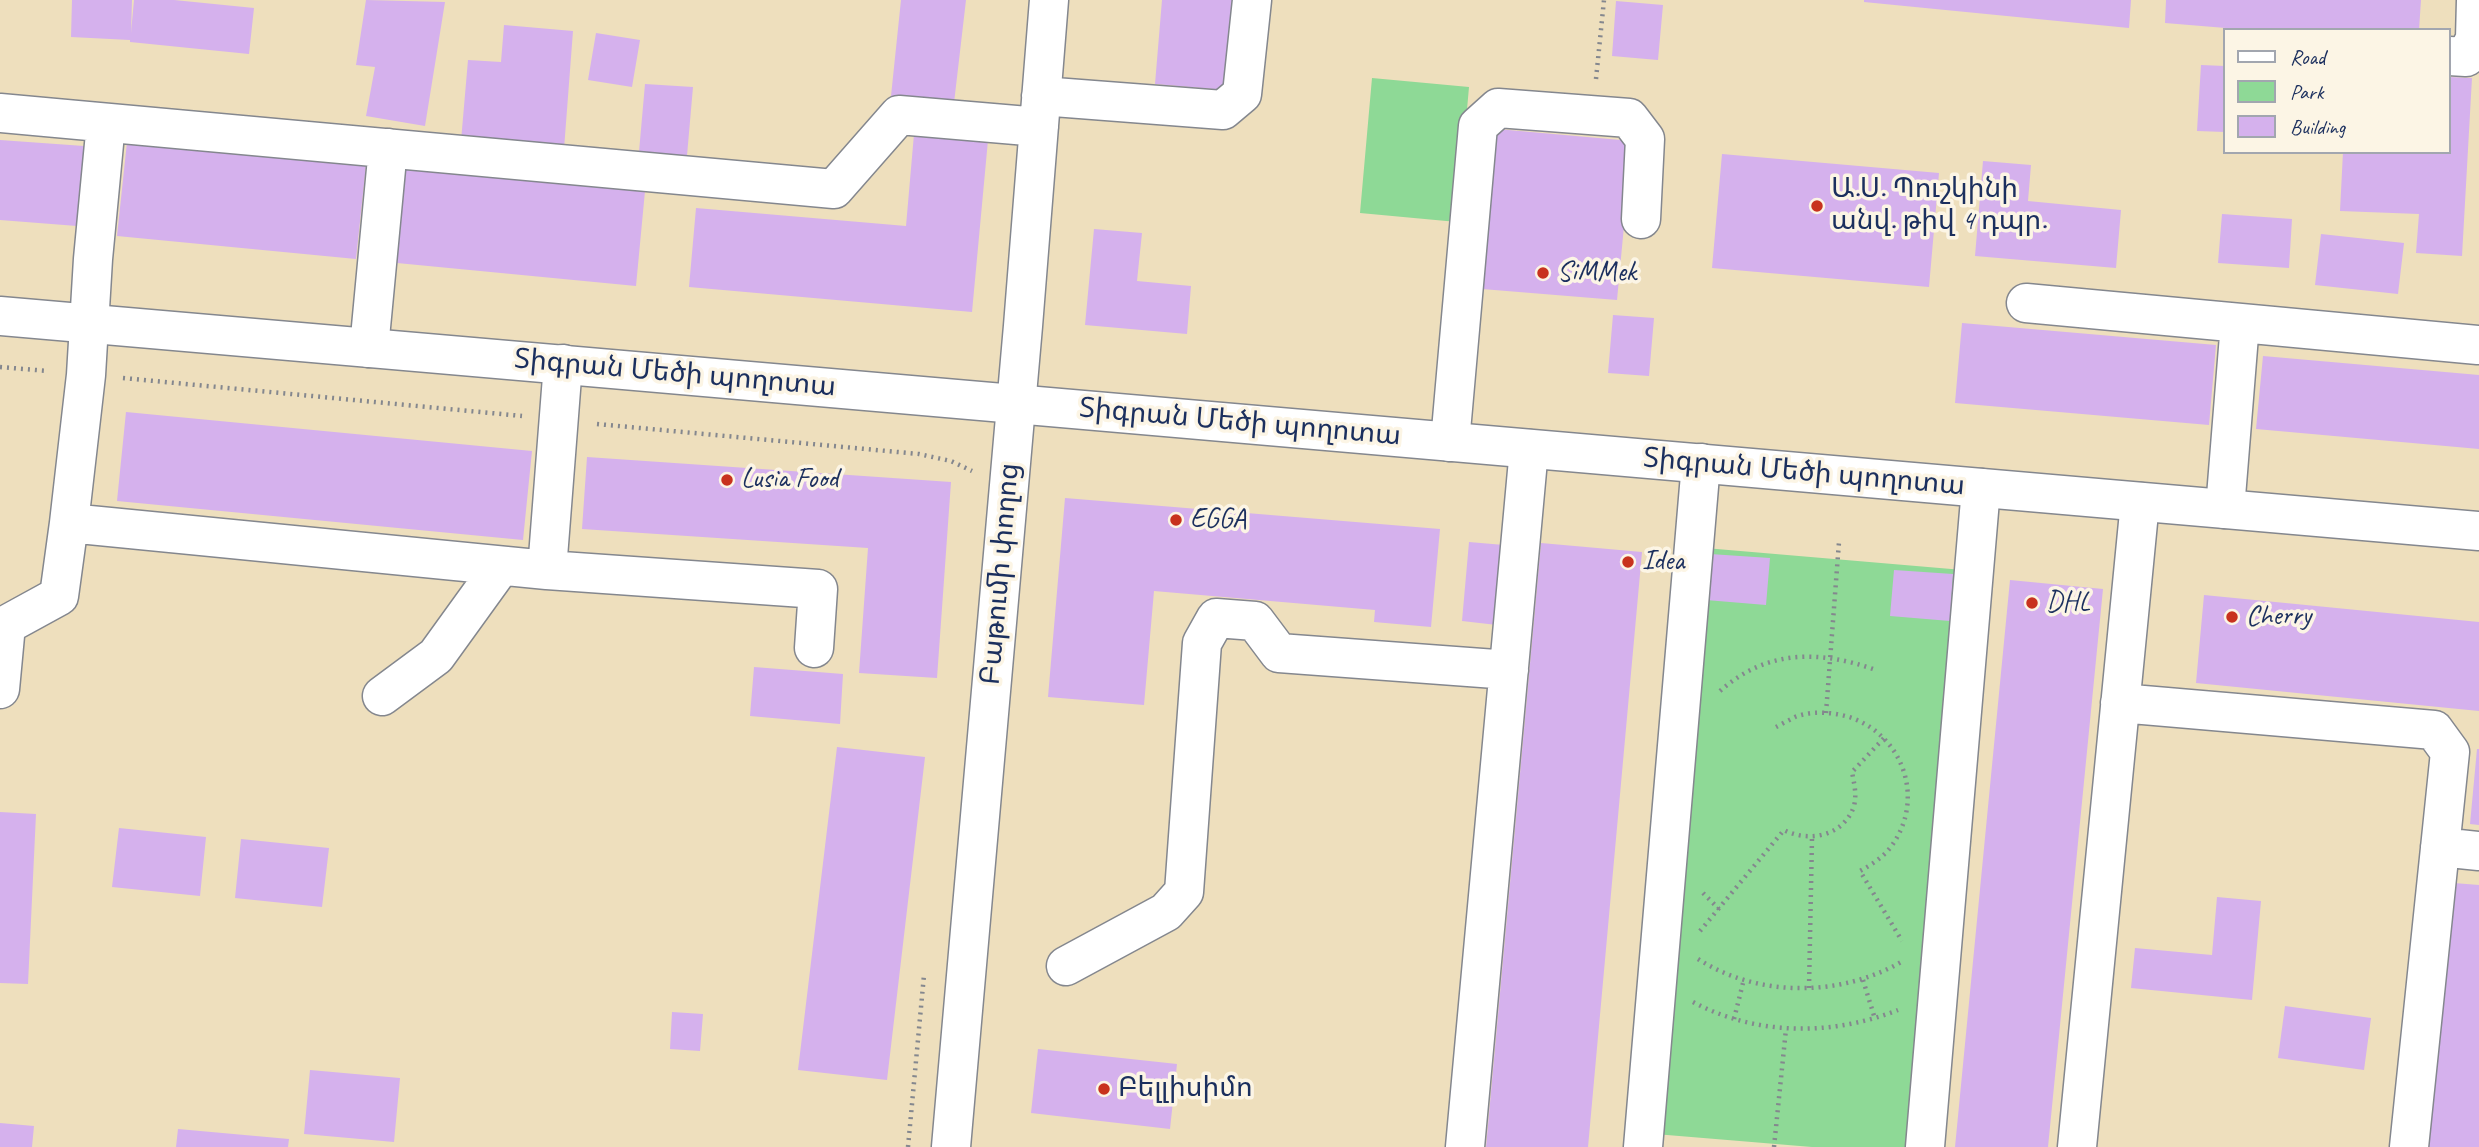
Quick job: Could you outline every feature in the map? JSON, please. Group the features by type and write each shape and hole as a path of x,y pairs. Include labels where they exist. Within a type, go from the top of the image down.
{"main road":[{"name":"Բաթումի փողոց","path":"951,1147 1049,0"},
{"path":"0,113 834,189 899,115 1223,110 1242,94 1252,0"},
{"path":"2451,56 2466,57 2475,39 2476,0"},
{"path":"1450,442 1478,126 1498,108 1629,118 1645,139 1641,219"},
{"path":"0,689 6,625 59,596 86,375 106,122"},
{"path":"369,348 388,148"},
{"path":"2026,303 2478,345"},
{"name":"Տիգրան Մեծի պողոտա","path":"0,316 2479,531"},
{"path":"2225,509 2240,323"},
{"path":"547,570 563,364"},
{"path":"1465,1147 1529,449"},
{"path":"1643,1147 1657,979 1673,941 1701,463"},
{"path":"1926,1147 1981,488"},
{"path":"2077,1147 2140,502"},
{"path":"69,523 501,566 818,589 814,648"},
{"path":"382,696 436,656 501,566"},
{"path":"1066,966 1166,912 1184,892 1202,643 1216,618 1255,621 1279,653 1508,670"},
{"path":"2120,703 2434,730 2450,751 2409,1147"},
{"path":"2440,847 2479,851"}],"path":[{"path":"1593,115 1604,0"},
{"path":"1825,713 1839,542"},
{"path":"1714,697 1741,675 1764,664 1787,658 1812,655 1843,659 1873,669"},
{"path":"1776,727 1796,716 1842,714 1863,722 1884,738 1896,753 1904,771 1908,792 1906,813 1900,832 1889,848 1876,862 1860,871 1912,956"},
{"path":"1884,738 1852,772 1856,789 1854,806 1845,821 1831,832 1812,838 1793,835 1784,830 1673,941 1705,964 1758,984 1809,988 1863,979 1887,970 1912,956 1943,933"},
{"path":"1809,988 1812,838"},
{"path":"1657,979 1702,1007 1734,1019 1786,1029 1818,1029 1875,1019 1911,1005 1939,989"},
{"path":"1734,1019 1744,979"},
{"path":"1863,979 1875,1019"},
{"path":"1774,1147 1786,1029"}],"green space":[{"path":"1372,78 1469,87 1457,222 1360,213"},
{"path":"1705,548 1963,570 1915,1147 1812,1147 1655,1134"}],"building":[{"path":"72,0 132,0 131,33 134,0 174,0 254,8 249,54 130,40 71,37"},
{"path":"366,0 445,2 425,126 366,116 375,67 356,65"},
{"path":"901,0 966,0 954,103 891,96"},
{"path":"1162,0 1232,0 1225,90 1155,84"},
{"path":"1864,0 2131,0 2129,28"},
{"path":"2166,0 2421,0 2419,28 2226,28 2165,23"},
{"path":"1616,1 1663,5 1658,60 1612,56"},
{"path":"504,25 573,31 564,149 461,141 468,60 501,62"},
{"path":"596,33 640,40 632,87 588,80"},
{"path":"2201,65 2224,66 2224,132 2197,131"},
{"path":"2451,77 2472,78 2462,256 2416,253 2419,214 2340,211 2343,154 2451,154"},
{"path":"645,84 693,87 686,167 638,163"},
{"path":"1497,129 1632,141 1617,300 1482,289"},
{"path":"914,134 988,140 972,312 689,287 696,208 906,226"},
{"path":"0,140 84,146 77,226 0,220"},
{"path":"127,142 366,165 356,259 117,236"},
{"path":"1722,154 1939,173 1929,287 1712,268"},
{"path":"1983,161 2031,165 2028,201 2121,210 2116,268 1975,256"},
{"path":"406,168 645,191 636,286 397,263"},
{"path":"2222,214 2292,219 2289,268 2218,263"},
{"path":"1094,229 1142,233 1137,281 1191,286 1187,334 1085,325"},
{"path":"2321,234 2404,243 2398,294 2315,285"},
{"path":"1613,315 1654,318 1649,376 1608,373"},
{"path":"1962,323 2216,345 2209,425 1955,403"},
{"path":"2263,356 2479,375 2479,449 2256,429"},
{"path":"126,412 532,451 523,540 117,501"},
{"path":"587,457 951,482 937,678 859,673 868,548 582,529"},
{"path":"1065,498 1440,529 1431,627 1374,622 1375,610 1154,591 1144,705 1048,697"},
{"path":"1469,542 1504,545 1497,625 1462,621"},
{"path":"1541,543 1642,552 1588,1147 1486,1147"},
{"path":"1710,554 1770,558 1766,605 1706,600"},
{"path":"1894,570 1953,574 1950,621 1890,616"},
{"path":"2010,580 2103,589 2048,1147 1955,1147"},
{"path":"2204,595 2479,622 2479,711 2196,683"},
{"path":"754,667 843,674 840,724 750,716"},
{"path":"837,747 925,757 887,1080 798,1070"},
{"path":"2479,749 2479,825 2470,824"},
{"path":"0,812 36,814 28,984 0,983"},
{"path":"119,828 206,837 200,896 112,887"},
{"path":"241,839 329,848 322,907 235,898"},
{"path":"2454,883 2479,885 2479,1147 2429,1147"},
{"path":"2217,897 2261,901 2252,1000 2131,988 2135,948 2212,955"},
{"path":"2285,1006 2371,1018 2364,1070 2278,1058"},
{"path":"672,1012 703,1014 700,1051 670,1049"},
{"name":"Բելլիսիմո","path":"1038,1049 1177,1064 1170,1129 1031,1113"},
{"path":"310,1070 400,1078 394,1142 304,1134"},
{"path":"0,1123 34,1126 32,1147 0,1147"},
{"path":"178,1129 289,1139 288,1147 176,1147"}],"place":[{"name":"Ա.Ս. Պուշկինի անվ. թիվ 4 դպր.","path":"1817,206"},
{"name":"SiMMek","path":"1543,273"},
{"name":"Lusia Food","path":"727,480"},
{"name":"EGGA","path":"1176,520"},
{"name":"Idea","path":"1628,562"},
{"name":"DHL","path":"2032,603"},
{"name":"Cherry","path":"2232,617"},
{"name":"Բելլիսիմո","path":"1104,1089"}]}
